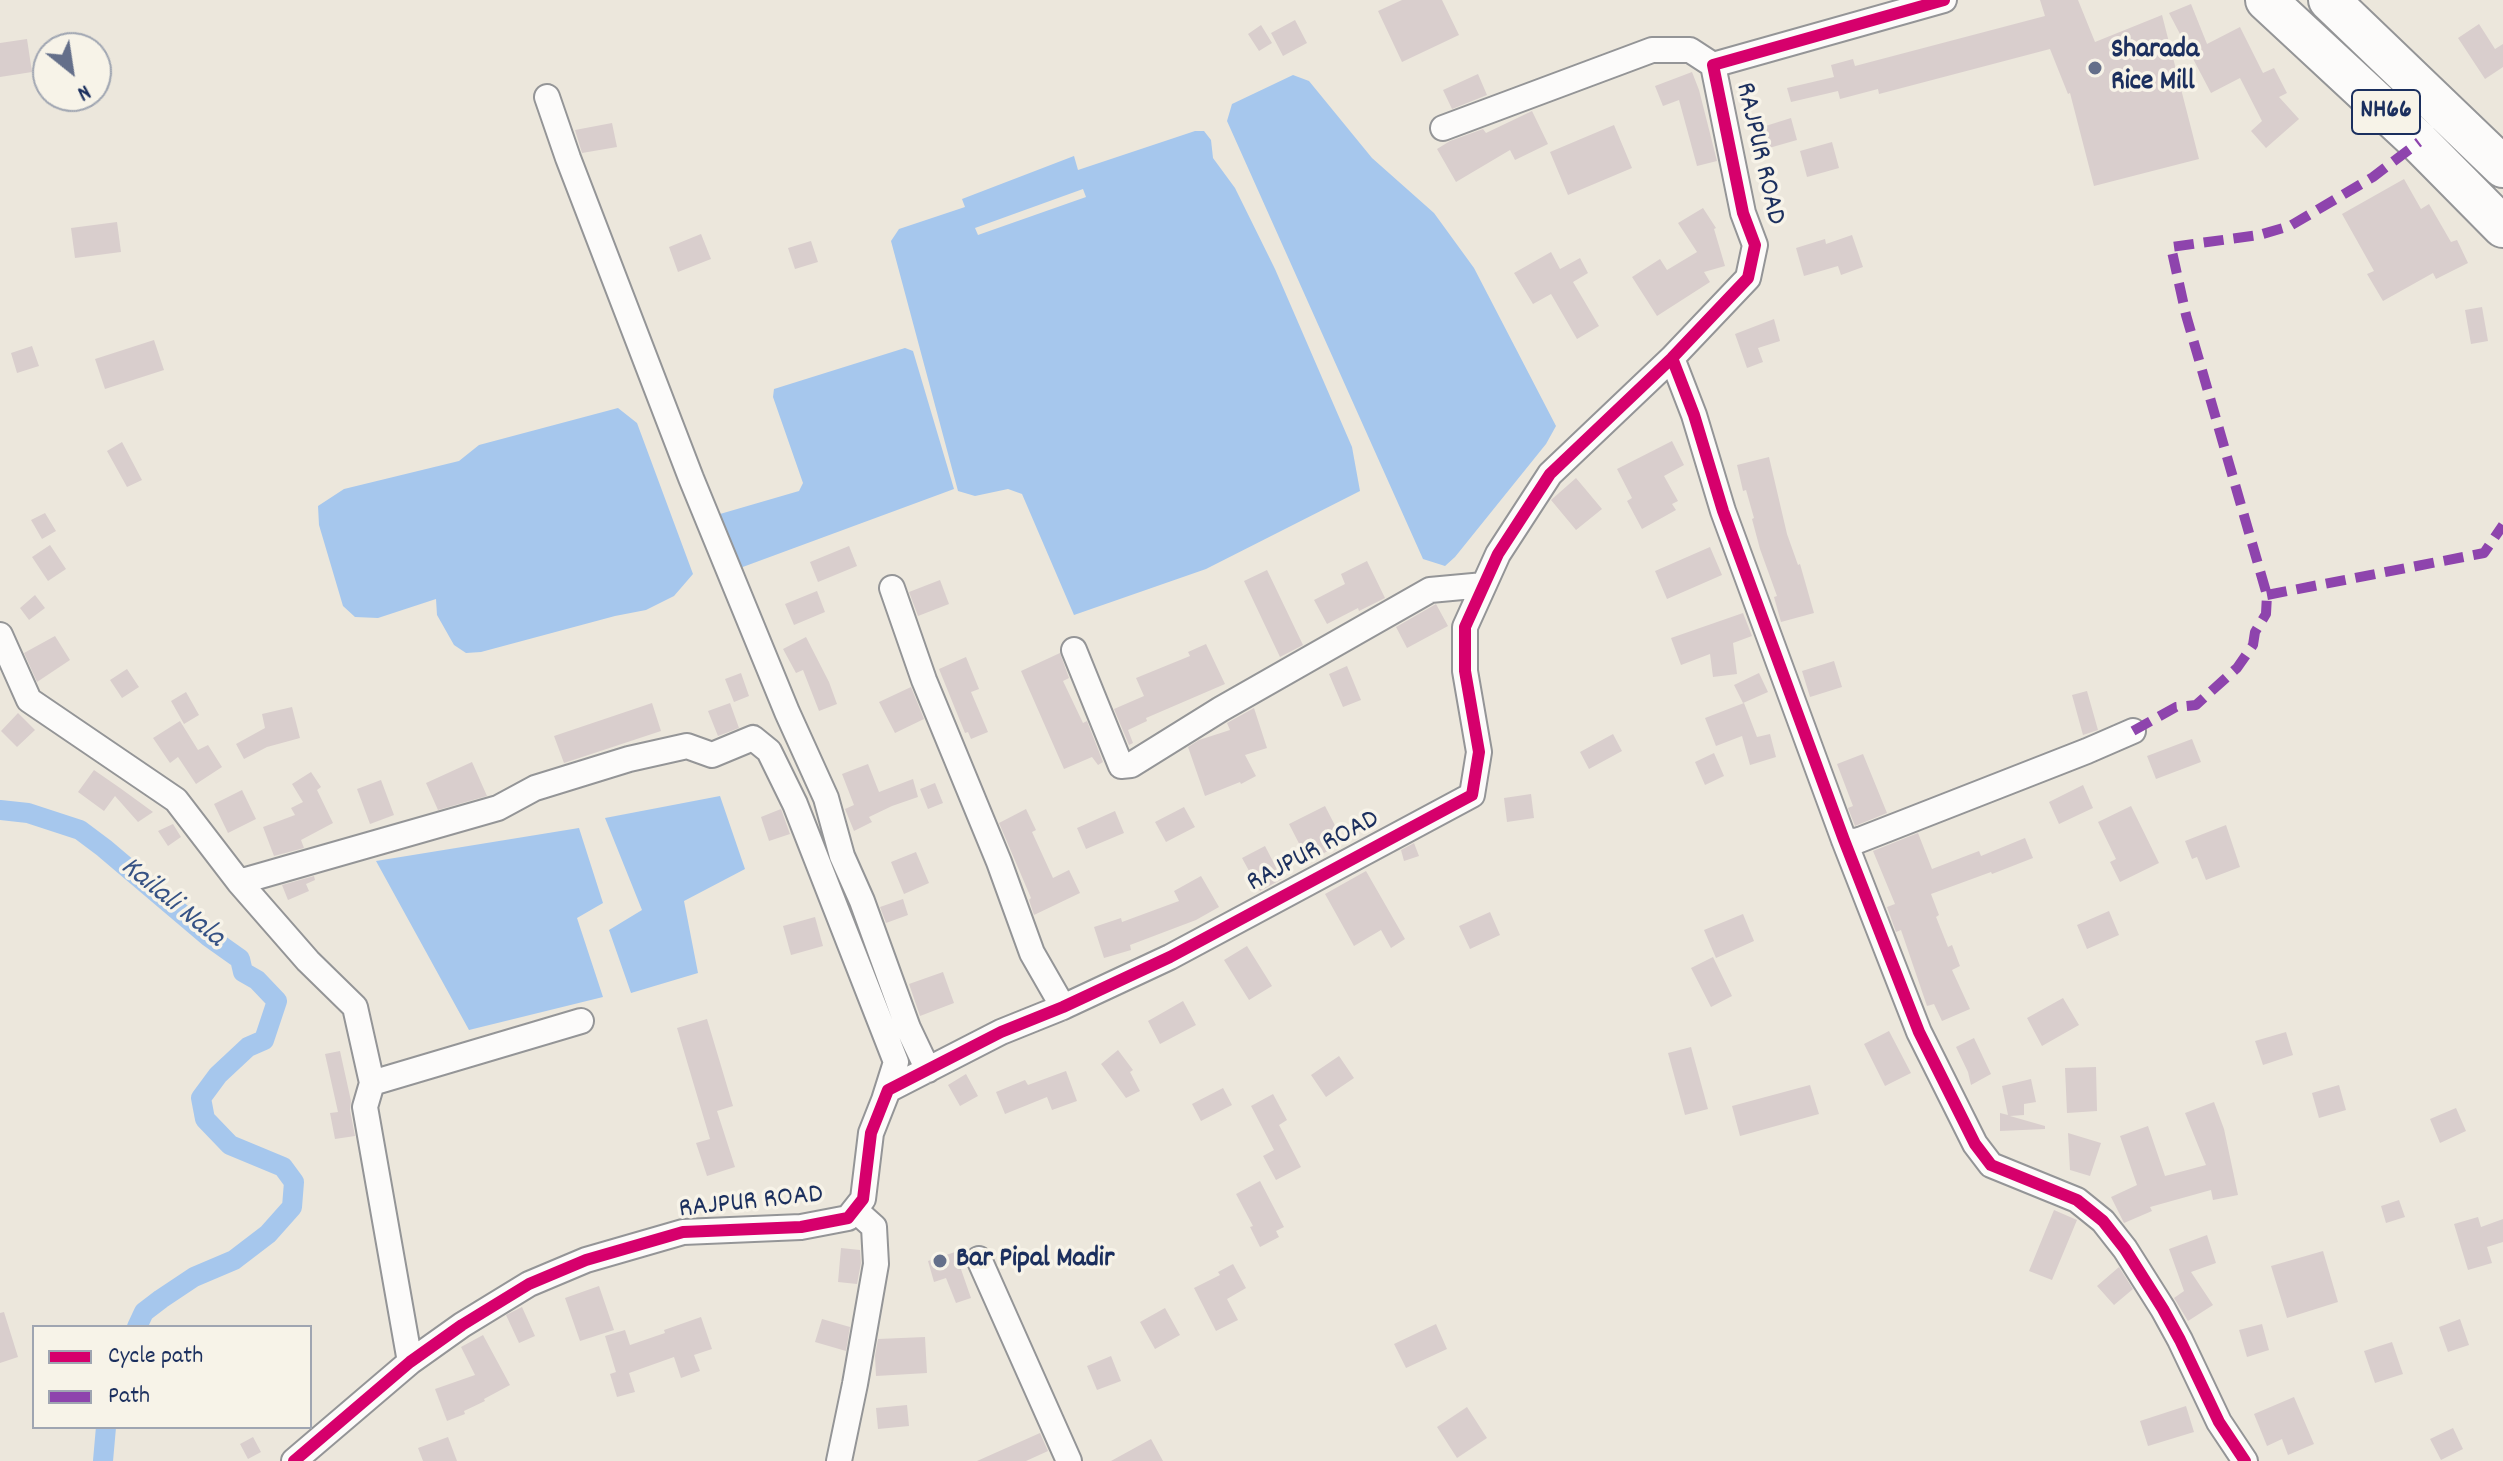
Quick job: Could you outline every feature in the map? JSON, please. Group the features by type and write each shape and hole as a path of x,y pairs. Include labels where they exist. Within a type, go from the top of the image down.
{"highway":[{"name":"NH66","path":"2266,0 2419,142 2503,227"},
{"name":"NH66","path":"2329,0 2503,167"}],"street":[{"name":"RAJPUR ROAD","path":"294,1461 410,1362 462,1325 529,1284 586,1260 683,1232 801,1227 848,1218 863,1199 871,1133 888,1090 1001,1032 1170,957 1472,795 1479,752 1465,671 1465,627 1498,554 1550,474 1672,358 1748,278 1755,245 1743,213 1713,65 1944,0"},
{"path":"1443,128 1652,50 1690,50 1713,65"},
{"path":"547,97 691,478 787,712 826,798 842,856 862,901 908,1028 928,1070"},
{"path":"1672,358 1694,415 1723,511 1844,840 1919,1032 1975,1144 1991,1165 2077,1200 2103,1221 2125,1249 2163,1309 2219,1422 2245,1461"},
{"path":"1074,650 1121,766 1131,765 1221,709 1430,590 1484,585"},
{"path":"892,588 924,680 999,862 1032,953 1063,1007"},
{"path":"0,635 29,700 176,800 239,882 308,961 355,1007 372,1083 365,1107 410,1362"},
{"path":"1844,840 1857,841 2133,731"},
{"path":"239,882 498,808 535,788 629,759 687,746 712,755 753,738 769,751 795,804 896,1062 883,1104"},
{"path":"372,1083 581,1021"},
{"path":"839,1461 876,1264 874,1227 855,1210"},
{"path":"979,1259 1069,1461"}],"water":[{"path":"1293,75 1309,81 1372,158 1434,213 1474,268 1556,426 1546,444 1445,566 1423,559 1227,121 1232,104"},
{"path":"1195,131 1204,131 1211,140 1213,158 1235,188 1275,269 1352,447 1360,491 1206,569 1074,615 1022,494 1008,489 975,496 958,491 891,241 899,229 965,207 962,199 1074,156 1078,170","holes":["1083,189 1086,197 978,235 975,228"]},
{"path":"905,348 913,351 954,489 740,568 720,514 799,491 803,483 773,397 774,389"},
{"path":"618,408 637,423 693,574 674,596 646,610 481,652 466,653 454,645 437,615 436,599 378,618 355,617 343,606 319,525 318,506 344,489 459,461 479,445"},
{"path":"720,796 745,869 684,901 698,973 631,993 609,930 642,910 605,818"},
{"path":"579,828 603,903 577,918 603,997 469,1030 376,861"}],"building":[{"path":"1402,0 1442,0 1459,35 1402,62 1378,11"},
{"path":"2040,0 2078,0 2095,42 2162,15 2199,159 2094,186 2070,93 2050,49 1879,94 1878,89 1840,99 1838,91 1791,102 1787,88 1834,77 1831,65 1853,59 1855,66 2045,16"},
{"path":"2191,4 2207,44 2240,27 2263,73 2274,68 2287,93 2279,97 2299,119 2266,148 2251,131 2262,121 2240,78 2211,93 2169,13"},
{"path":"1295,20 1307,43 1283,56 1271,33"},
{"path":"2479,24 2495,49 2503,44 2503,67 2485,79 2458,38"},
{"path":"1261,25 1272,43 1259,51 1248,34"},
{"path":"27,39 32,72 0,77 0,43"},
{"path":"1692,72 1717,161 1697,166 1679,100 1663,106 1655,86"},
{"path":"1478,74 1487,95 1452,109 1443,90"},
{"path":"1532,111 1548,144 1515,160 1510,150 1456,182 1437,149 1483,129 1486,133"},
{"path":"1791,118 1797,140 1762,150 1756,129"},
{"path":"612,123 617,147 582,153 575,130"},
{"path":"1614,125 1632,168 1568,195 1550,152"},
{"path":"1832,142 1839,168 1807,177 1800,151"},
{"path":"2404,179 2421,209 2429,204 2451,242 2457,240 2468,263 2436,279 2433,273 2383,301 2367,274 2374,271 2342,214"},
{"path":"1703,208 1716,228 1725,266 1704,272 1710,282 1657,316 1632,277 1660,259 1667,270 1697,252 1678,223"},
{"path":"117,222 121,252 75,258 71,228"},
{"path":"701,234 711,259 678,272 669,247"},
{"path":"1852,235 1863,267 1841,275 1838,266 1804,276 1796,248 1825,239 1826,244"},
{"path":"811,241 818,262 795,269 788,248"},
{"path":"1551,252 1560,269 1580,258 1588,273 1573,282 1599,326 1577,339 1551,294 1533,304 1514,273"},
{"path":"2482,307 2488,341 2471,344 2465,310"},
{"path":"1774,319 1780,341 1758,348 1763,362 1747,368 1735,334"},
{"path":"154,340 164,370 105,389 95,359"},
{"path":"32,346 39,366 17,373 11,353"},
{"path":"1672,441 1684,465 1664,476 1678,501 1672,504 1676,510 1642,529 1627,501 1632,498 1617,469"},
{"path":"122,442 142,480 127,487 107,451"},
{"path":"1769,457 1787,534 1800,564 1814,613 1781,622 1774,597 1777,596 1760,549 1737,465"},
{"path":"1576,478 1602,509 1576,530 1551,500"},
{"path":"45,513 56,531 42,539 31,520"},
{"path":"50,545 66,569 48,581 32,557"},
{"path":"849,546 857,566 818,582 810,562"},
{"path":"1710,547 1722,575 1667,599 1655,571"},
{"path":"1367,561 1385,598 1327,624 1314,600 1345,584 1341,574"},
{"path":"1267,570 1303,645 1280,657 1244,581"},
{"path":"940,580 949,604 918,616 909,592"},
{"path":"817,591 825,612 794,625 785,604"},
{"path":"35,595 45,608 29,620 20,608"},
{"path":"1436,604 1448,626 1407,648 1396,627"},
{"path":"1743,613 1752,636 1733,643 1737,674 1713,677 1710,654 1681,665 1671,638"},
{"path":"55,636 70,660 37,682 24,653"},
{"path":"806,637 837,704 819,711 803,670 796,673 783,649"},
{"path":"1206,644 1225,684 1146,718 1147,721 1128,730 1133,743 1129,745 1114,709 1144,696 1136,678 1190,656 1188,652"},
{"path":"1060,653 1069,678 1063,681 1083,723 1087,721 1103,762 1098,765 1092,757 1064,769 1021,671"},
{"path":"966,657 979,689 971,692 988,732 971,739 968,732 965,733 939,669"},
{"path":"1834,661 1842,687 1810,697 1802,671"},
{"path":"1347,666 1361,700 1343,707 1329,674"},
{"path":"127,669 139,687 122,698 110,680"},
{"path":"741,673 749,696 734,702 725,679"},
{"path":"1759,673 1768,692 1743,703 1734,685"},
{"path":"911,687 924,719 895,733 879,702"},
{"path":"2087,691 2098,730 2083,735 2072,695"},
{"path":"186,692 199,715 184,724 171,701"},
{"path":"652,703 661,731 564,763 554,736"},
{"path":"730,703 739,728 718,736 708,711"},
{"path":"1744,703 1757,737 1770,734 1776,757 1750,765 1742,736 1716,746 1705,718"},
{"path":"292,707 300,738 267,747 244,759 236,744 265,728 262,714"},
{"path":"1254,708 1267,748 1245,755 1256,776 1205,796 1188,747 1230,730 1227,723"},
{"path":"18,713 35,730 17,747 1,731"},
{"path":"180,721 198,750 208,745 222,767 196,784 178,757 170,763 153,738"},
{"path":"1613,734 1622,751 1589,769 1580,752"},
{"path":"2192,739 2201,762 2156,779 2147,756"},
{"path":"1714,753 1724,776 1705,785 1695,762"},
{"path":"1863,754 1887,813 1855,826 1848,808 1853,806 1837,764"},
{"path":"472,762 487,796 438,810 426,783"},
{"path":"868,764 879,792 913,779 918,797 869,817 872,822 854,831 845,809 854,805 842,774"},
{"path":"94,770 153,812 138,822 115,796 104,811 78,792"},
{"path":"311,772 321,787 317,790 333,823 301,840 304,848 274,856 263,827 295,815 291,808 303,802 292,784"},
{"path":"381,780 394,815 370,824 357,789"},
{"path":"935,783 943,803 928,809 920,789"},
{"path":"2083,785 2093,808 2059,824 2049,802"},
{"path":"242,790 256,819 228,833 214,804"},
{"path":"1531,794 1534,818 1507,822 1504,798"},
{"path":"1325,806 1344,843 1308,861 1289,824"},
{"path":"2131,806 2159,863 2120,882 2110,862 2116,859 2098,822"},
{"path":"1184,807 1195,827 1166,842 1155,822"},
{"path":"781,809 790,834 769,841 761,817"},
{"path":"1026,809 1036,830 1032,832 1053,878 1069,870 1080,893 1034,915 1031,898 999,823"},
{"path":"1115,811 1124,833 1086,849 1077,828"},
{"path":"173,824 181,837 168,846 158,831"},
{"path":"2226,825 2240,867 2206,880 2197,857 2192,859 2185,841"},
{"path":"1918,833 1932,869 1979,851 1981,856 2025,838 2033,858 1931,894 1948,947 1952,945 1960,966 1952,970 1970,1009 1942,1021 1934,1004 1927,1006 1901,930 1896,932 1887,907 1895,904 1873,851"},
{"path":"1414,843 1419,856 1404,861 1401,850"},
{"path":"1265,846 1282,879 1260,891 1242,858"},
{"path":"916,852 929,883 904,894 891,862"},
{"path":"1366,871 1405,939 1391,948 1381,930 1354,946 1325,894"},
{"path":"314,876 315,880 306,884 309,891 288,900 282,885"},
{"path":"1201,876 1219,907 1196,920 1130,945 1131,950 1104,958 1094,927 1121,918 1122,922 1179,901 1174,891"},
{"path":"903,899 908,915 886,923 880,907"},
{"path":"2109,911 2119,935 2087,949 2077,925"},
{"path":"1490,912 1500,935 1470,949 1459,926"},
{"path":"1743,914 1754,941 1716,958 1704,930"},
{"path":"815,917 823,946 791,955 783,926"},
{"path":"1247,946 1272,986 1249,1000 1224,960"},
{"path":"1713,957 1732,996 1711,1007 1691,968"},
{"path":"943,972 954,1003 920,1016 909,984"},
{"path":"2063,998 2079,1025 2042,1046 2027,1018"},
{"path":"1183,1001 1196,1025 1160,1044 1148,1021"},
{"path":"707,1019 733,1106 717,1111 735,1167 707,1176 696,1143 710,1139 677,1028"},
{"path":"1889,1031 1911,1073 1885,1086 1864,1044"},
{"path":"2286,1032 2293,1055 2263,1065 2255,1041"},
{"path":"1974,1038 1991,1074 1971,1085 1956,1047"},
{"path":"1691,1047 1708,1109 1685,1115 1668,1053"},
{"path":"1118,1050 1133,1070 1130,1072 1140,1091 1126,1098 1101,1064"},
{"path":"340,1051 355,1136 335,1139 330,1113 338,1112 325,1054"},
{"path":"1339,1056 1354,1078 1326,1097 1311,1075"},
{"path":"2096,1067 2097,1111 2067,1113 2065,1068"},
{"path":"1066,1071 1077,1101 1052,1110 1047,1097 1005,1114 996,1092 1025,1080 1028,1085"},
{"path":"966,1074 978,1096 960,1106 948,1085"},
{"path":"2031,1079 2036,1102 2024,1104 2024,1115 2010,1116 2045,1126 2045,1129 2000,1131 2000,1113 2008,1115 2002,1086"},
{"path":"1810,1085 1819,1114 1740,1136 1732,1106"},
{"path":"2339,1085 2346,1110 2319,1118 2312,1093"},
{"path":"1223,1088 1232,1105 1201,1121 1192,1104"},
{"path":"1273,1094 1287,1120 1279,1125 1301,1167 1276,1180 1263,1156 1274,1150 1251,1106"},
{"path":"2214,1102 2224,1129 2238,1195 2213,1200 2211,1190 2150,1207 2152,1211 2124,1223 2111,1197 2137,1185 2120,1136 2148,1126 2165,1176 2206,1165 2185,1113"},
{"path":"2456,1108 2466,1131 2440,1143 2430,1119"},
{"path":"2068,1133 2101,1143 2090,1176 2070,1170"},
{"path":"1260,1181 1284,1227 1276,1231 1279,1237 1260,1247 1236,1194"},
{"path":"2399,1200 2405,1217 2386,1223 2381,1206"},
{"path":"2054,1210 2077,1220 2052,1280 2029,1271"},
{"path":"2478,1217 2481,1227 2503,1219 2503,1242 2487,1247 2492,1263 2468,1270 2454,1224"},
{"path":"2207,1235 2216,1263 2191,1272 2213,1305 2188,1321 2174,1298 2184,1291 2169,1249"},
{"path":"841,1248 860,1250 857,1284 838,1282"},
{"path":"2323,1251 2338,1302 2287,1318 2271,1266"},
{"path":"955,1252 971,1298 956,1303 946,1278 934,1282 928,1261"},
{"path":"1233,1264 1246,1288 1227,1299 1238,1320 1216,1331 1194,1288 1220,1275 1218,1272"},
{"path":"2119,1267 2133,1289 2114,1305 2097,1286"},
{"path":"599,1286 614,1330 580,1341 565,1298"},
{"path":"522,1307 535,1336 519,1343 506,1315"},
{"path":"1165,1308 1180,1335 1155,1349 1140,1322"},
{"path":"4,1312 18,1357 0,1363 0,1313"},
{"path":"701,1317 712,1349 694,1355 700,1371 681,1378 674,1357 629,1373 635,1392 617,1397 610,1374 616,1372 605,1336 625,1330 630,1345"},
{"path":"822,1319 850,1327 846,1351 815,1342"},
{"path":"2460,1319 2469,1345 2448,1352 2439,1327"},
{"path":"1436,1324 1447,1349 1406,1368 1394,1344"},
{"path":"2262,1324 2269,1350 2247,1357 2239,1330"},
{"path":"483,1335 510,1385 464,1411 465,1414 447,1421 435,1389 475,1375 461,1347"},
{"path":"925,1337 927,1373 876,1376 878,1339"},
{"path":"2392,1342 2403,1374 2375,1383 2364,1351"},
{"path":"1111,1356 1121,1381 1097,1390 1087,1366"},
{"path":"2294,1397 2314,1444 2288,1455 2282,1439 2267,1446 2254,1414"},
{"path":"907,1405 909,1426 878,1429 876,1408"},
{"path":"2186,1406 2194,1432 2148,1446 2140,1421"},
{"path":"1467,1407 1487,1438 1457,1458 1437,1427"},
{"path":"2453,1428 2463,1449 2441,1460 2430,1439"},
{"path":"1040,1433 1048,1451 1026,1461 977,1461"},
{"path":"253,1437 261,1452 248,1459 240,1444"},
{"path":"448,1437 457,1461 423,1461 418,1448"},
{"path":"1151,1439 1163,1461 1111,1461"}],"waterway":[{"name":"Kailali Nala","path":"0,810 28,813 80,830 240,959 243,972 257,980 277,1001 264,1040 248,1047 218,1075 201,1098 205,1119 230,1145 283,1167 294,1182 292,1207 268,1234 234,1260 194,1277 161,1299 144,1312 138,1325"},
{"name":"Kailali Nala","path":"103,1461 106,1429"}],"marked path":[{"path":"2133,731 2176,707 2196,705 2237,668 2253,645 2255,632 2266,614 2267,595 2186,315 2171,247 2259,235 2290,226 2373,177 2419,142"},
{"path":"2267,595 2484,553 2503,525"}],"cycle path":[{"path":"294,1461 410,1362 462,1325 529,1284 586,1260 683,1232 801,1227 848,1218 863,1199 871,1133 888,1090 1001,1032 1170,957 1472,795 1479,752 1465,671 1465,627 1498,554 1550,474 1672,358 1748,278 1755,245 1743,213 1713,65 1944,0"},
{"path":"1672,358 1694,415 1723,511 1844,840 1919,1032 1975,1144 1991,1165 2077,1200 2103,1221 2125,1249 2163,1309 2219,1422 2245,1461"}],"place":[{"name":"Sharada Rice Mill","path":"2095,68"},
{"name":"Bar Pipal Madir","path":"940,1261"}]}
